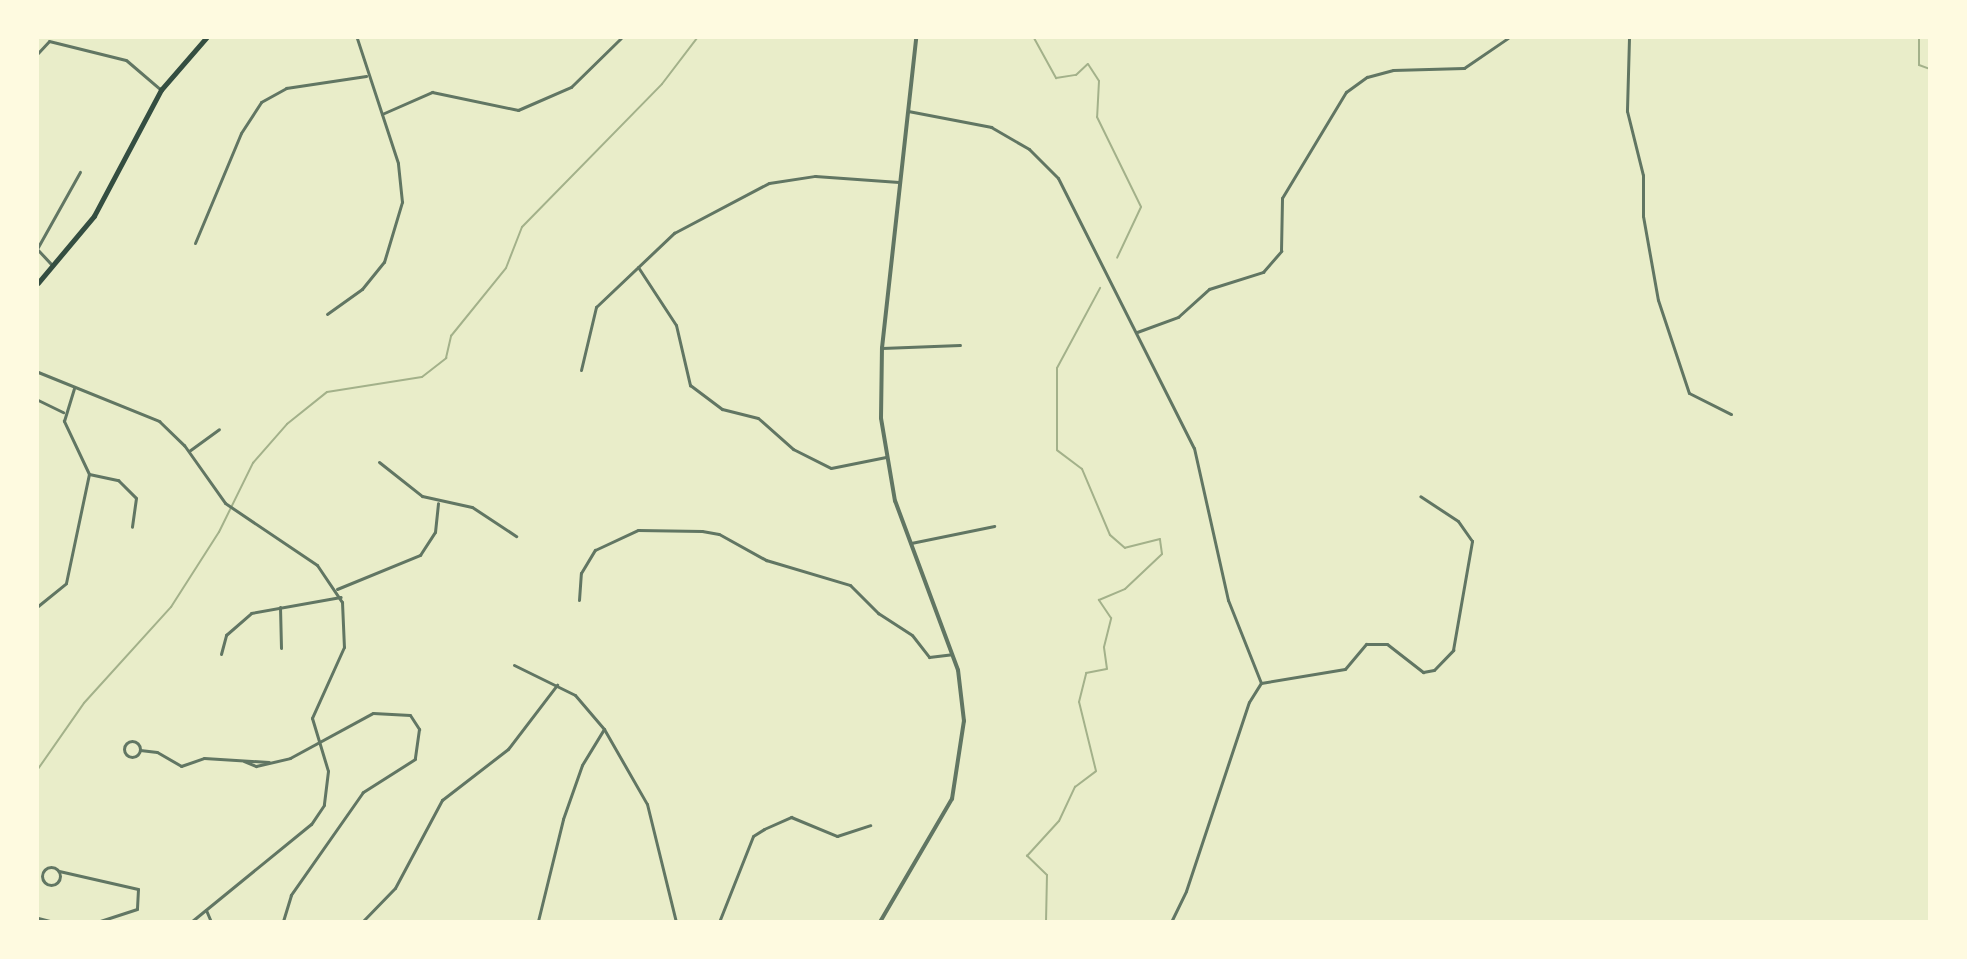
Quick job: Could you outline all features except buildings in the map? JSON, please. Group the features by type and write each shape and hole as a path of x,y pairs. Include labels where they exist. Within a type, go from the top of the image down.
{"main road":[{"path":"38,284 111,189 161,90 206,38"}],"street":[{"path":"327,314 362,289 384,262 397,233 402,202 398,163 382,114 366,76 357,38"},
{"path":"382,114 432,92 519,110 571,87 621,38"},
{"path":"880,921 942,823 957,784 964,721 952,654 909,543 886,457 882,348 916,38"},
{"path":"1137,332 1178,317 1209,289 1263,272 1281,251 1282,198 1346,92 1367,77 1410,68 1444,73 1464,68 1508,38"},
{"path":"1629,38 1627,111 1643,175 1643,216 1658,300 1689,393 1731,414"},
{"path":"38,53 49,41 126,60 161,90"},
{"path":"195,243 241,133 261,102 286,88 366,76"},
{"path":"908,111 991,127 1044,161 1137,332 1201,466 1228,600 1261,683"},
{"path":"54,266 38,248 80,172"},
{"path":"581,370 596,307 674,233 769,183 815,176 899,182"},
{"path":"638,267 676,325 690,385 722,409 758,418 793,449 831,468 886,457"},
{"path":"882,348 960,345"},
{"path":"38,372 74,389 148,414 189,451 225,503 313,561 338,589 341,597 345,638 313,711 318,744 329,784 316,818 191,921"},
{"path":"63,412 74,389"},
{"path":"38,400 63,412 89,474 66,583 38,606"},
{"path":"189,451 219,429"},
{"path":"380,462 438,503 472,507 516,536"},
{"path":"89,474 118,480 136,498 132,527"},
{"path":"1171,921 1186,891 1249,702 1261,683 1345,669 1365,644 1387,644 1423,672 1434,670 1453,650 1472,541 1458,521 1420,496"},
{"path":"338,589 420,555 435,532 438,503"},
{"path":"909,543 994,526"},
{"path":"579,600 581,573 595,550 638,530 702,531 719,534 766,560 850,585 878,613 912,634 929,657 952,654"},
{"path":"221,654 226,635 241,620 257,610 341,597"},
{"path":"280,607 281,648"},
{"path":"513,664 557,685 588,707 604,729 647,804 676,921"},
{"path":"362,921 395,888 442,800 508,749 557,685"},
{"path":"244,761 256,766 269,762 318,744 373,713 394,711 410,715 420,747 415,759 363,792 291,895 283,921"},
{"path":"537,921 574,787 604,729"},
{"path":"140,750 133,740 124,746 130,756 140,750 157,752 181,766 204,758 269,762"},
{"path":"719,921 753,836 764,829 791,817 837,837 870,825"},
{"path":"59,871 57,884 44,881 45,870 59,871 138,889 137,909 97,921"},
{"path":"206,910 211,921"},
{"path":"38,918 54,921"}],"waterway":[{"path":"38,769 84,703 171,607 219,532 253,463 287,424 327,392 422,377 446,358 451,336 506,268 522,227 662,84 697,38"},
{"path":"1034,38 1056,78 1076,75 1088,64 1099,81 1097,117 1141,207 1117,258"},
{"path":"1919,38 1919,65 1930,69"},
{"path":"1046,922 1047,875 1027,856 1059,821 1075,787 1096,771 1079,702 1086,673 1107,669 1104,647 1111,618 1099,600 1125,589 1162,554 1160,539 1125,548 1110,535 1082,469 1057,450 1057,368 1100,288"}]}
